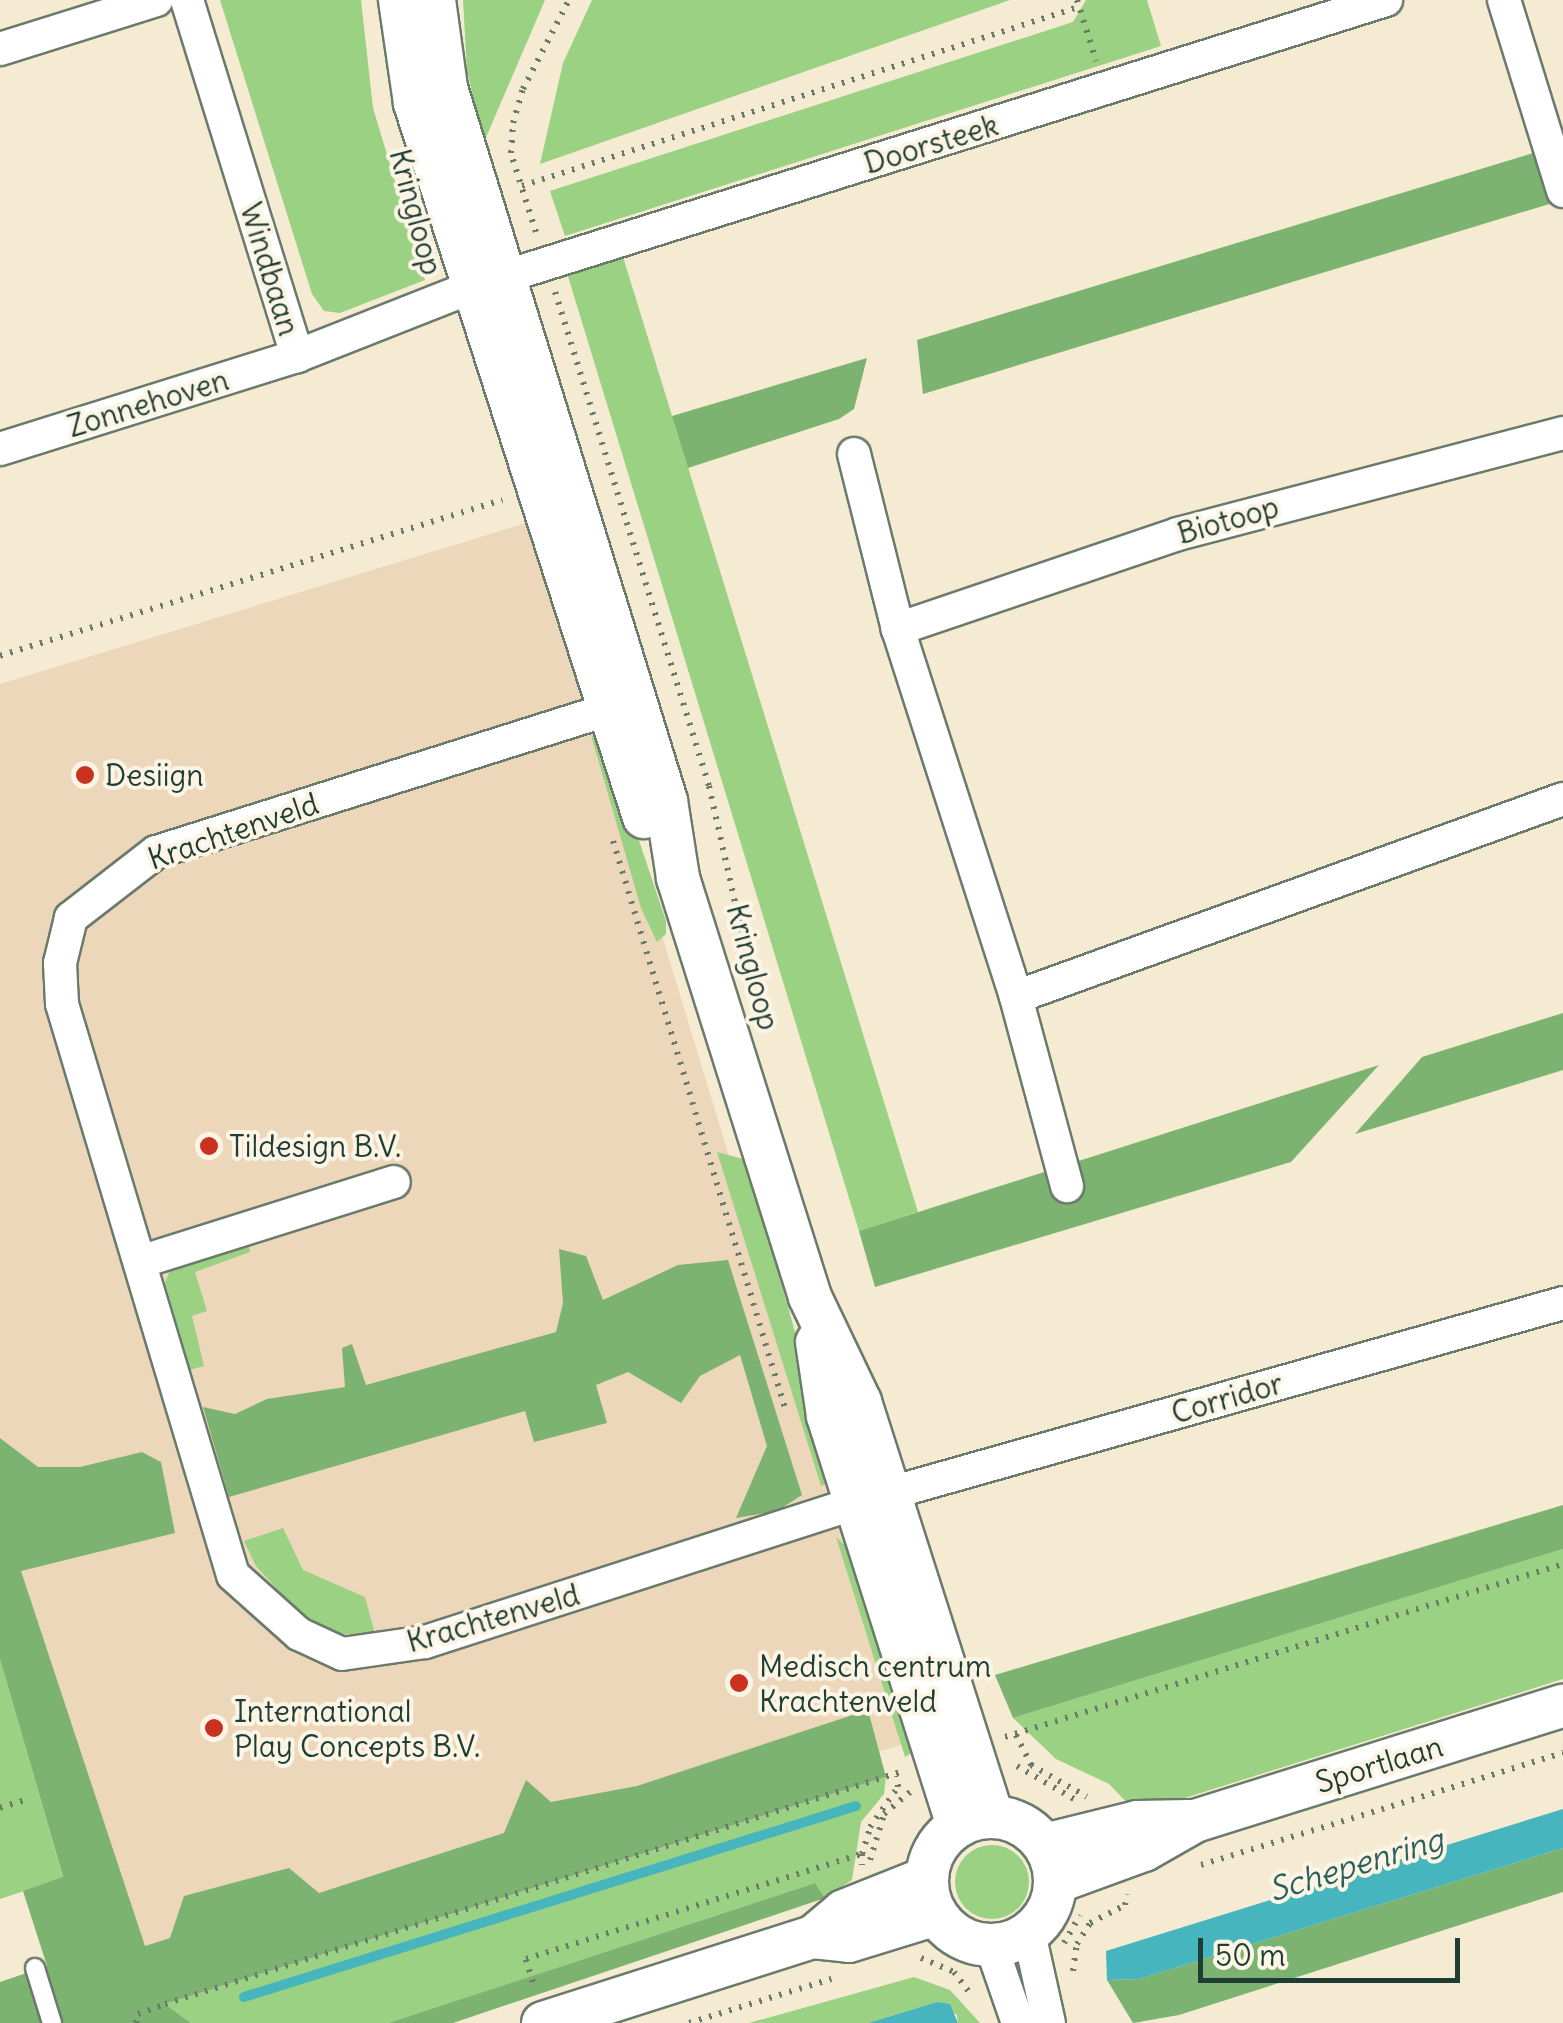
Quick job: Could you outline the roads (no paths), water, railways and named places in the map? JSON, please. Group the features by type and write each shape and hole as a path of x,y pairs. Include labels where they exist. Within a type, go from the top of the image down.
{"street":[{"path":"0,49 156,0"},
{"name":"Windbaan","path":"187,0 297,356 490,282"},
{"name":"Kringloop","path":"400,0 416,103 568,478 621,705 639,807 678,878 810,1297 860,1402 872,1497 941,1767 975,1821"},
{"name":"Kringloop","path":"434,0 446,88 490,282 621,705"},
{"name":"Doorsteek","path":"490,282 1386,0"},
{"path":"1504,0 1563,191"},
{"name":"Zonnehoven","path":"0,450 297,356"},
{"name":"Biotoop","path":"898,629 1178,534 1563,432"},
{"path":"854,454 898,629 1016,997 1066,1186"},
{"name":"Krachtenveld","path":"621,705 156,852 71,918 60,962 62,1004 233,1574 265,1610 342,1654 425,1642 872,1497"},
{"path":"1016,997 1563,799"},
{"path":"140,1262 394,1182"},
{"name":"Corridor","path":"872,1497 1563,1303"},
{"name":"Sportlaan","path":"1050,1864 1144,1850 1196,1822 1563,1706"},
{"path":"975,1821 1031,1830 1050,1864 1043,1920 1010,1939 969,1942 931,1896 931,1858 975,1821"},
{"name":"Sportlaan","path":"1050,1864 1092,1835 1137,1822 1196,1822"},
{"path":"544,2023 813,1937 866,1903 931,1896"},
{"path":"813,1937 849,1941 931,1896"},
{"path":"1010,1939 1018,2023"},
{"path":"1010,1939 1050,2023"}],"lane":[{"path":"35,1968 52,2023"}],"water":[{"path":"1563,1809 1563,1848 1139,1979 1107,1980 1106,1951"},
{"path":"937,2002 950,2004 958,2023 868,2023"}],"waterway":[{"path":"244,1997 856,1806"}],"place":[{"name":"Desiign","path":"85,775"},
{"name":"Tildesign B.V.","path":"209,1146"},
{"name":"Medisch centrum Krachtenveld","path":"739,1683"},
{"name":"International Play Concepts B.V.","path":"214,1728"}],"water label":[{"name":"Schepenring","path":"1356,1865"}]}
